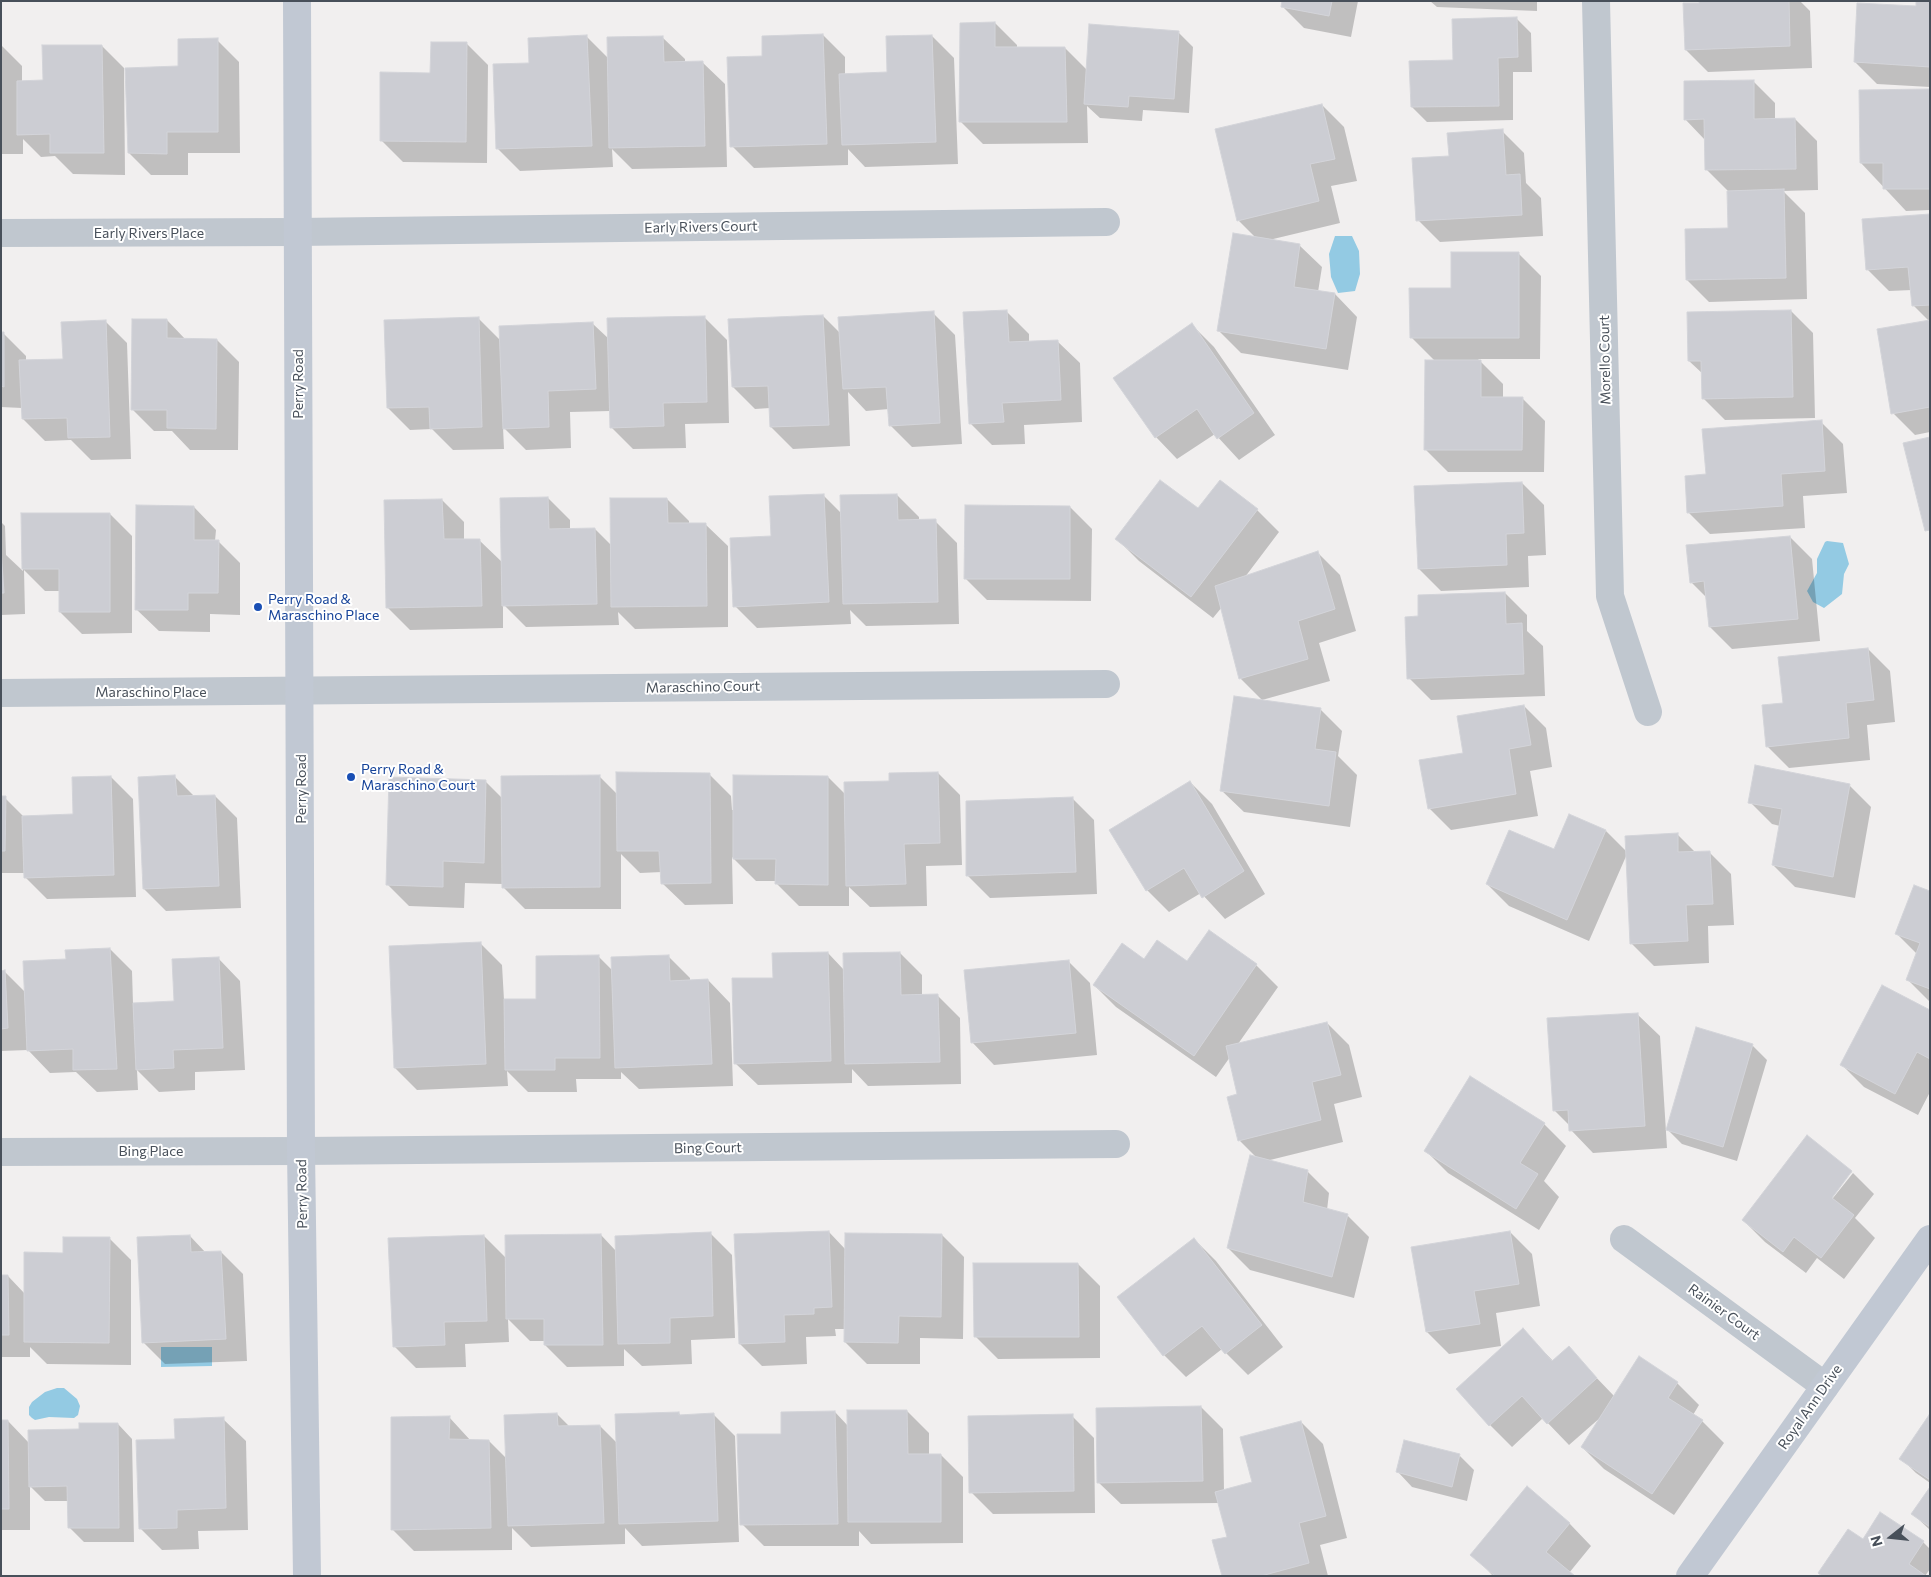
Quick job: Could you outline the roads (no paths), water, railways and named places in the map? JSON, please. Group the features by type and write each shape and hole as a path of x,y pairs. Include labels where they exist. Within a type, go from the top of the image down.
{"street":[{"name":"Perry Road","path":"297,1 301,1151 307,1576"},
{"name":"Morello Court","path":"1596,1 1610,596 1648,712"},
{"name":"Early Rivers Court","path":"297,232 1106,222"},
{"name":"Early Rivers Place","path":"1,233 297,232"},
{"name":"Maraschino Court","path":"300,692 1106,684"},
{"name":"Maraschino Place","path":"1,693 300,692"},
{"name":"Bing Court","path":"301,1151 1116,1144"},
{"name":"Bing Place","path":"1,1152 301,1151"},
{"name":"Rainier Court","path":"1624,1239 1825,1386"},
{"name":"Royal Ann Drive","path":"1690,1576 1930,1239"}],"water":[{"path":"1335,236 1352,236 1359,251 1360,274 1355,291 1338,293 1331,277 1329,254"},
{"path":"1827,541 1843,543 1849,564 1844,574 1842,594 1824,608 1813,602 1807,591 1817,573 1817,559"},
{"path":"161,1347 212,1347 212,1366 161,1367"},
{"path":"64,1388 77,1399 80,1406 78,1415 74,1418 49,1417 35,1420 32,1418 29,1415 29,1407 32,1402 45,1392"}],"place":[{"name":"Perry Road & Maraschino Place","path":"258,607"},
{"name":"Perry Road & Maraschino Court","path":"351,777"}]}
